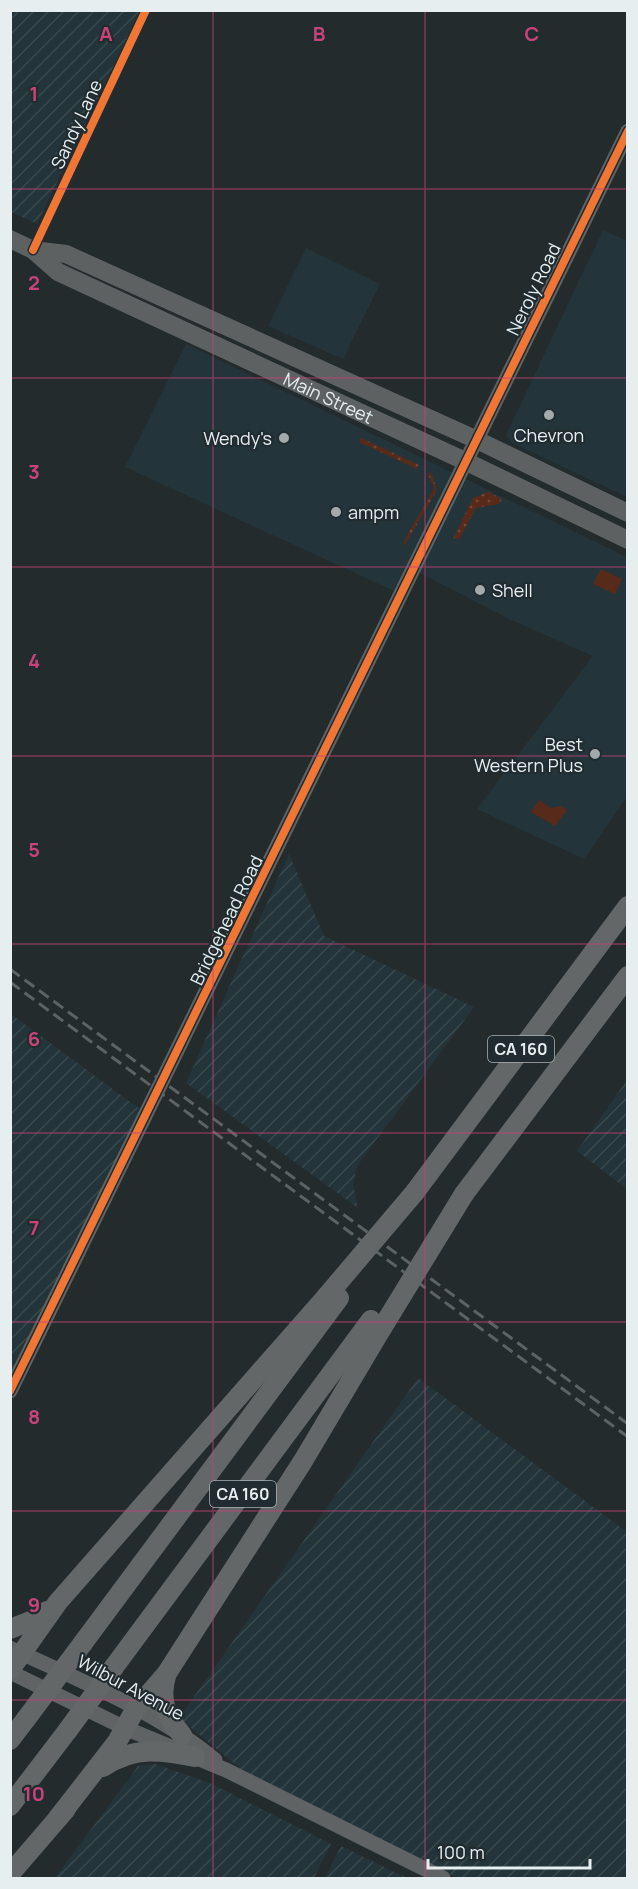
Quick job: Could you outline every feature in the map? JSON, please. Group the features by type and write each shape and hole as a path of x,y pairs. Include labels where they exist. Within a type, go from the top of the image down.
{"highway":[{"name":"CA 160","path":"10,1740 83,1643 332,1298 415,1192 627,906"},
{"name":"CA 160","path":"10,1806 376,1324 464,1194 627,976"},
{"path":"10,1671 16,1651 58,1602 332,1298"},
{"path":"58,1818 125,1728 135,1710 147,1699 166,1673 303,1461 376,1324"},
{"path":"10,1629 33,1620 58,1602"},
{"path":"166,1673 162,1697 164,1708 182,1735"},
{"path":"10,1874 103,1767 126,1754 153,1750 195,1757"}],"main road":[{"name":"Main Street","path":"10,239 33,250 58,272 467,462 627,540"},
{"name":"Main Street","path":"33,250 66,254 477,440 627,513"}],"street":[{"name":"Sandy Lane","path":"33,250 146,10"},
{"name":"Neroly Road","path":"467,462 548,289 627,131"},
{"name":"Bridgehead Road","path":"10,1391 467,462"},
{"name":"Wilbur Avenue","path":"16,1651 182,1735 226,1770"},
{"name":"Wilbur Avenue","path":"10,1671 125,1728 226,1770 443,1878"}],"shaded area":[{"path":"10,11 140,11 37,224 11,212"},
{"path":"603,230 627,241 627,497 512,443 506,435"},
{"path":"306,248 380,284 343,359 268,326"},
{"path":"186,344 627,557 627,797 584,859 477,809 593,656 511,620 408,567 394,591 125,467"},
{"path":"361,438 419,465 417,469 359,442"},
{"path":"431,472 437,490 405,545 403,544 434,488 428,474"},
{"path":"488,492 502,499 499,504 476,508 460,538 453,539 473,498"},
{"path":"601,569 622,579 615,594 593,584"},
{"path":"539,800 551,808 561,806 567,810 555,826 531,812"},
{"path":"289,854 324,936 474,1007 357,1166 353,1184 358,1208 186,1083"},
{"path":"11,1014 141,1110 11,1378"},
{"path":"627,1080 627,1189 577,1151"},
{"path":"418,1378 627,1532 627,1878 457,1878 243,1771 179,1718"},
{"path":"155,1764 210,1783 331,1844 314,1878 55,1878 138,1766"},
{"path":"341,1846 407,1878 325,1878"}],"railway":[{"path":"10,969 628,1424"},
{"path":"10,982 628,1437"}],"cycle path":[{"path":"33,250 146,10"},
{"path":"10,1391 628,131"}],"place":[{"name":"Chevron","path":"549,415"},
{"name":"Wendy's","path":"284,438"},
{"name":"ampm","path":"336,512"},
{"name":"Shell","path":"480,590"},
{"name":"Best Western Plus","path":"595,754"}]}
